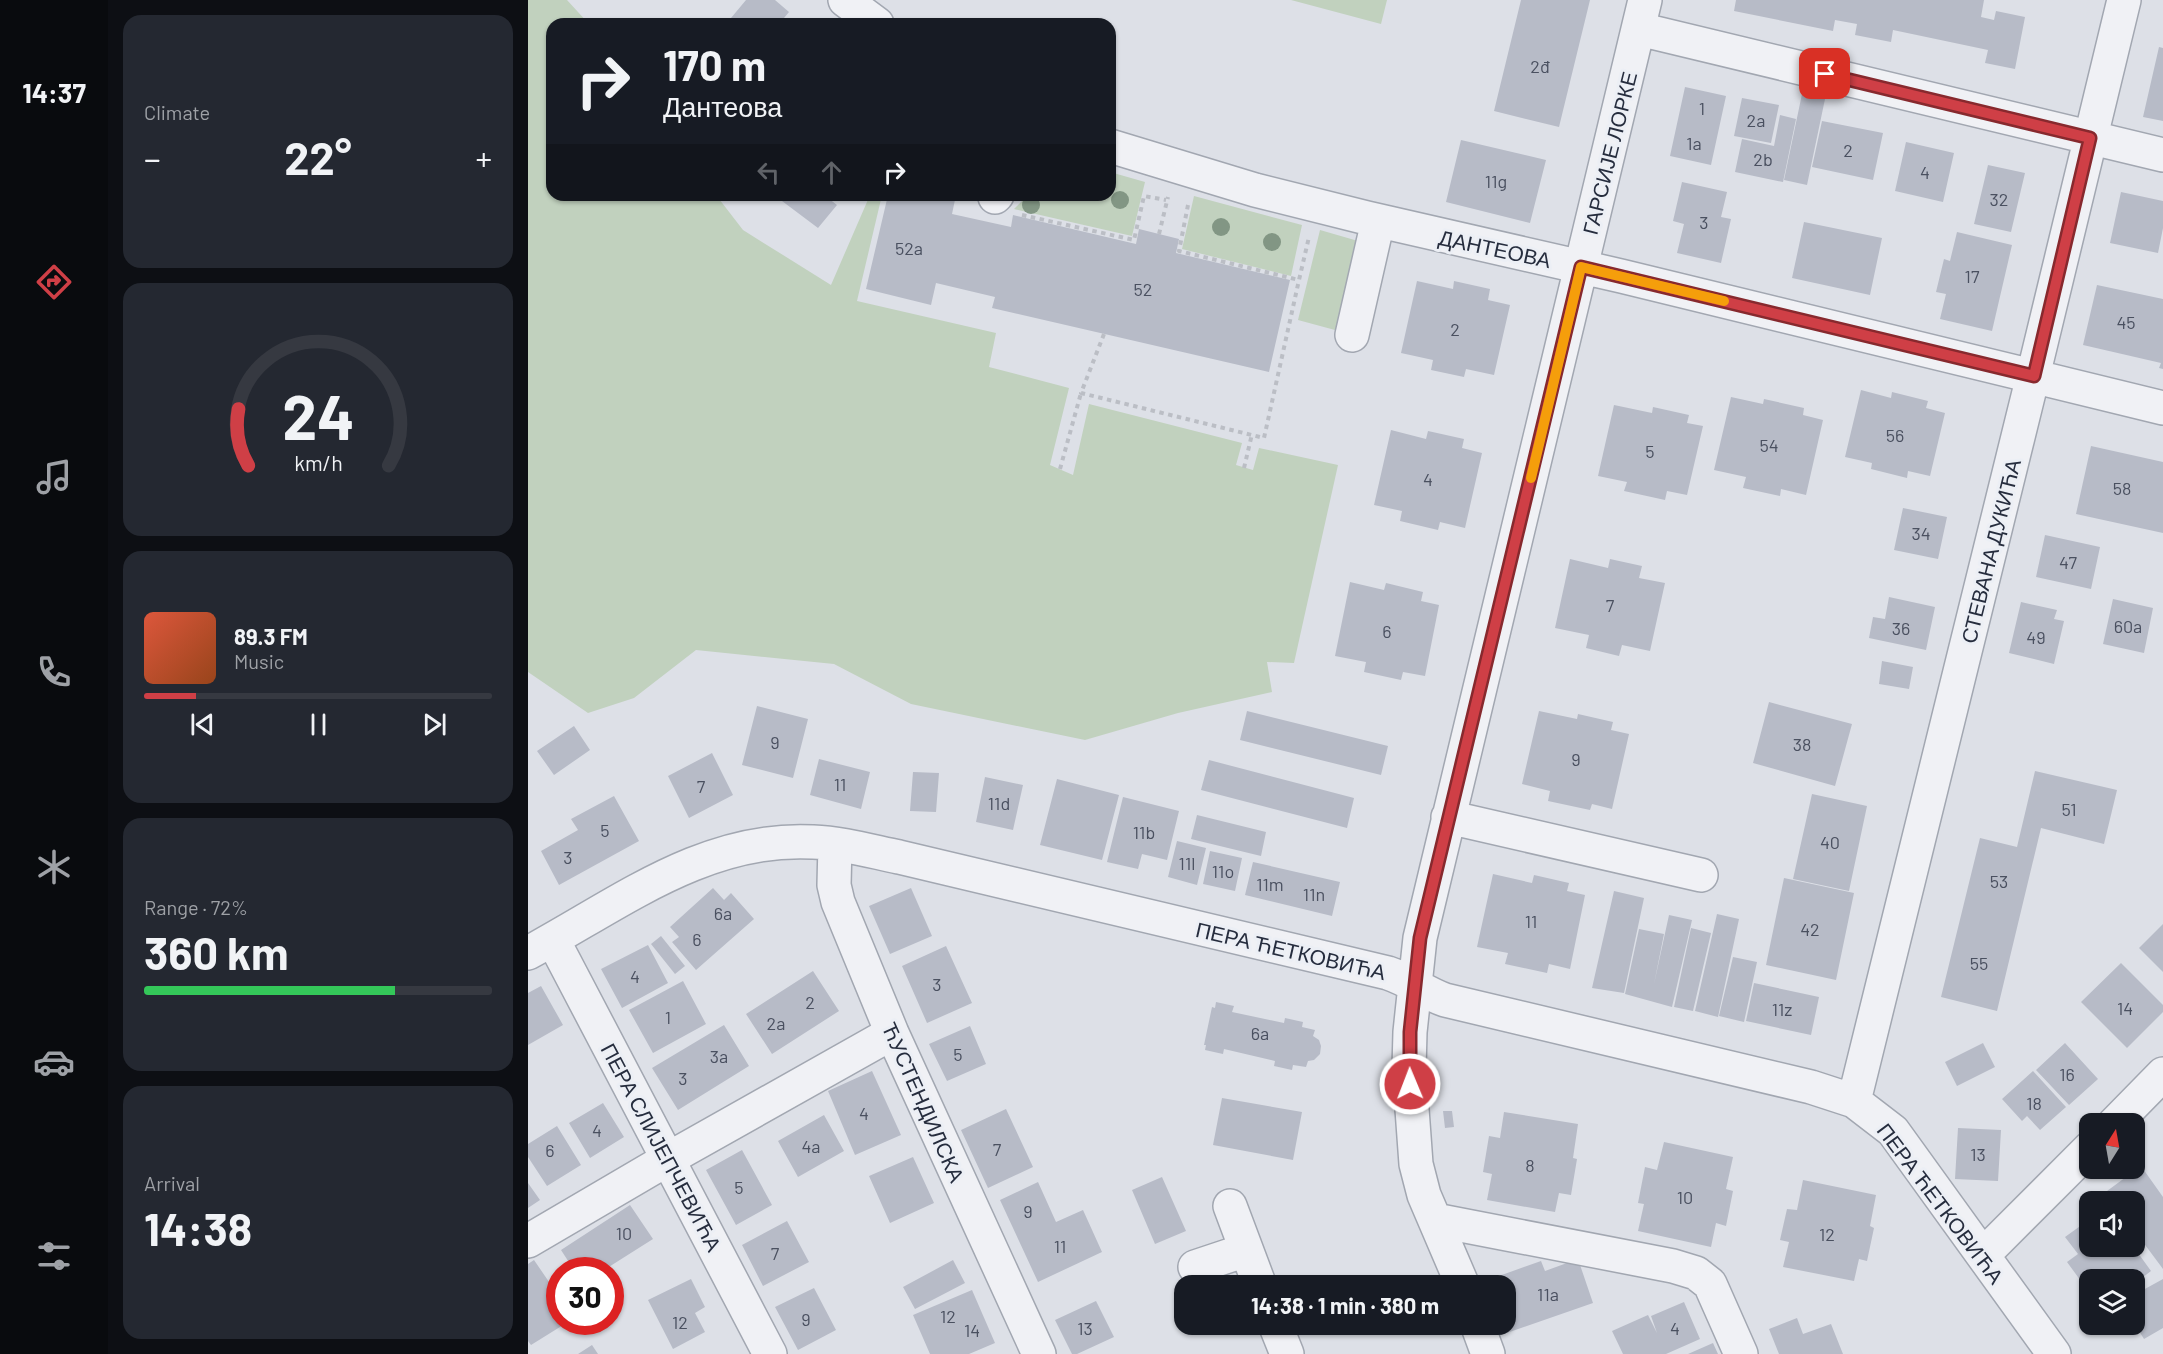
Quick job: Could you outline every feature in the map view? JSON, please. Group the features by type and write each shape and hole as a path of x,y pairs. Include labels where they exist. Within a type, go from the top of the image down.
{"street":[{"path":"845,0 869,18"},
{"name":"СТЕВАНА ДУКИЋА","path":"1854,1101 2034,376 2124,0"},
{"path":"1642,15 2090,138 2163,155"},
{"name":"ГАРСИЈЕ ЛОРКЕ","path":"1458,1275 1424,1195 1416,1164 1409,1068 1414,984 1420,938 1642,15"},
{"name":"ДАНТЕОВА","path":"1116,148 1255,190 1378,221 1581,267 2163,408"},
{"path":"1352,335 1378,221"},
{"path":"1448,817 1701,875"},
{"name":"ПЕРА ЋЕТКОВИЋА","path":"541,946 633,892 704,858 751,846 776,843 835,844 1388,973 1414,984 1432,996 1445,1000 1811,1087 1854,1101 1893,1131 2054,1354"},
{"name":"ЋУСТЕНДИЛСКА","path":"835,844 834,885 838,902 892,1033 1039,1354"},
{"name":"ПЕРА СЛИЈЕПЧЕВИЋА","path":"541,946 668,1159 770,1354"},
{"path":"528,1241 892,1033"},
{"path":"2125,1113 2163,1074"},
{"path":"1983,1256 2079,1159"},
{"path":"1230,1206 1256,1275"},
{"path":"1435,1220 1673,1266 1696,1273 1710,1284 1741,1354"},
{"path":"1195,1267 1246,1250"},
{"path":"1279,1335 1287,1354"},
{"path":"1481,1335 1488,1354"}],"path":[{"path":"1000,201 1011,213 1134,240 1144,196 1168,200 1159,234"},
{"path":"1178,203 1189,206 1179,251 1299,280"},
{"path":"1081,393 1264,438 1309,235"},
{"path":"1060,470 1081,393 1104,334"},
{"path":"1244,468 1252,434"}],"green space":[{"path":"528,0 567,0 584,18 546,18 546,201 721,201 743,230 831,285 867,201 881,201 857,301 996,333 989,367 1069,388 1050,465 1073,475 1089,404 1242,443 1236,465 1253,470 1259,448 1338,465 1294,663 1267,662 1272,692 1178,713 1085,740 911,704 834,664 696,650 634,698 588,713 528,672"},
{"path":"1291,0 1387,0 1381,24"},
{"path":"1116,174 1145,182 1132,236 1014,209 1022,201 1116,201"},
{"path":"1194,196 1302,225 1291,276 1182,249"},
{"path":"1320,230 1365,243 1346,333 1298,320"}],"building":[{"path":"746,0 775,0 789,12 784,18 731,18"},
{"path":"1521,0 1590,0 1559,127 1494,111"},
{"path":"1736,0 1984,0 1981,17 1994,20 1996,11 2025,17 2015,69 1985,63 1988,50 1893,30 1891,42 1855,35 1857,24 1835,20 1833,31 1734,11"},
{"path":"2159,47 2163,48 2163,121 2143,117"},
{"path":"1685,87 1726,96 1711,165 1670,156"},
{"path":"1802,94 1825,99 1807,185 1784,180"},
{"path":"1742,98 1779,105 1771,143 1734,136"},
{"path":"1780,115 1796,119 1783,182 1735,172 1742,139 1774,146"},
{"path":"1822,121 1883,133 1873,180 1812,167"},
{"path":"1461,140 1546,160 1530,223 1446,202"},
{"path":"1906,142 1954,153 1943,202 1895,191"},
{"path":"1988,165 2025,173 2011,232 1974,224"},
{"path":"1682,182 1727,192 1721,217 1731,219 1721,263 1677,253 1684,224 1673,221"},
{"path":"2121,192 2163,201 2163,228 2158,253 2110,243"},
{"path":"782,201 832,201 837,205 818,228"},
{"path":"887,201 955,201 952,214 1011,227 1013,215 1136,244 1139,229 1179,239 1176,253 1290,280 1269,372 992,308 995,297 936,283 931,305 866,289"},
{"path":"1804,222 1882,238 1870,295 1792,278"},
{"path":"1957,232 2012,245 1992,331 1940,319 1946,294 1936,292 1944,259 1950,261"},
{"path":"1417,281 1453,289 1454,281 1490,289 1488,300 1510,305 1494,375 1466,369 1464,377 1431,370 1433,360 1401,353"},
{"path":"2097,285 2163,299 2163,369 2159,368 2161,363 2083,345"},
{"path":"1861,390 1891,398 1892,392 1928,401 1926,408 1945,413 1930,476 1908,471 1907,478 1871,469 1872,463 1845,457"},
{"path":"1731,397 1763,404 1764,399 1804,408 1803,415 1823,420 1806,495 1781,489 1780,496 1743,488 1746,477 1714,470"},
{"path":"1614,405 1652,413 1653,407 1689,415 1687,423 1703,426 1687,495 1667,491 1665,500 1624,491 1627,482 1598,476"},
{"path":"1391,430 1426,439 1428,431 1464,439 1462,448 1482,453 1465,528 1440,522 1438,530 1400,521 1402,511 1374,505"},
{"path":"2091,446 2163,462 2163,533 2076,514"},
{"path":"1903,508 1947,517 1938,559 1894,550"},
{"path":"2045,535 2100,547 2091,589 2036,577"},
{"path":"1570,559 1608,568 1610,559 1642,566 1639,578 1665,583 1650,651 1622,645 1619,656 1586,648 1589,635 1555,628"},
{"path":"1350,582 1384,590 1386,583 1423,592 1421,601 1439,605 1425,676 1403,672 1401,680 1364,672 1366,662 1335,656"},
{"path":"1889,597 1935,607 1926,650 1869,638 1873,617 1885,619"},
{"path":"2113,599 2153,608 2144,653 2103,644"},
{"path":"2021,602 2057,610 2054,619 2064,621 2054,664 2009,653"},
{"path":"1882,661 1913,667 1909,689 1879,684"},
{"path":"1769,702 1852,724 1835,786 1753,763"},
{"path":"757,706 808,719 793,778 742,765"},
{"path":"1247,711 1388,746 1381,775 1240,740"},
{"path":"1539,711 1577,719 1578,714 1613,722 1611,730 1629,734 1612,809 1592,804 1590,810 1548,801 1550,791 1522,784"},
{"path":"574,726 590,750 554,775 537,751"},
{"path":"712,753 733,795 689,818 668,776"},
{"path":"819,759 870,772 861,809 810,795"},
{"path":"1209,760 1354,798 1347,828 1201,790"},
{"path":"2035,771 2117,790 2104,844 2041,828 1997,1011 1941,997 1980,838 2017,847"},
{"path":"913,772 939,773 936,812 910,811"},
{"path":"985,777 1023,785 1013,830 976,822"},
{"path":"1057,779 1119,795 1102,860 1040,845"},
{"path":"1812,794 1867,806 1849,891 1793,879"},
{"path":"614,796 639,841 559,885 541,851 578,830 571,819"},
{"path":"1123,797 1179,811 1167,860 1142,854 1138,869 1107,862"},
{"path":"1197,815 1266,832 1261,856 1191,839"},
{"path":"1177,841 1206,848 1197,885 1168,877"},
{"path":"1210,851 1242,858 1235,891 1203,884"},
{"path":"1253,862 1340,882 1332,916 1245,895"},
{"path":"1493,874 1532,883 1534,875 1569,883 1567,891 1585,895 1570,969 1549,964 1547,973 1505,964 1508,953 1477,947"},
{"path":"1784,878 1854,893 1836,980 1766,965"},
{"path":"713,888 724,900 731,893 754,919 696,970 672,942 679,937 670,927"},
{"path":"911,888 932,936 890,954 869,906"},
{"path":"1614,891 1644,898 1624,993 1592,988"},
{"path":"1717,914 1739,919 1718,1017 1695,1011"},
{"path":"1669,915 1692,920 1672,1007 1625,994 1639,929 1664,934 1654,984"},
{"path":"2163,924 2163,972 2139,948"},
{"path":"1691,928 1711,933 1693,1011 1674,1007"},
{"path":"661,936 685,966 675,974 651,944"},
{"path":"648,945 668,983 622,1008 601,969"},
{"path":"946,946 972,1003 927,1023 902,966"},
{"path":"1733,957 1757,962 1744,1022 1719,1016"},
{"path":"2121,963 2163,1005 2163,1012 2127,1048 2081,1002"},
{"path":"813,971 839,1011 772,1054 746,1014"},
{"path":"683,981 706,1024 653,1053 629,1010"},
{"path":"1754,983 1819,997 1811,1035 1746,1021"},
{"path":"541,986 563,1025 528,1045 528,993"},
{"path":"1216,1002 1234,1006 1232,1012 1284,1023 1285,1018 1303,1022 1302,1027 1315,1030 1313,1036 1319,1040 1320,1054 1314,1060 1308,1061 1306,1067 1293,1065 1292,1070 1274,1066 1275,1061 1224,1049 1223,1054 1205,1050 1212,1007 1215,1008"},
{"path":"724,1025 749,1066 678,1110 652,1068"},
{"path":"970,1026 986,1064 947,1081 929,1044"},
{"path":"1983,1043 1995,1067 1957,1086 1945,1062"},
{"path":"2065,1043 2098,1079 2069,1105 2036,1070"},
{"path":"872,1071 901,1135 855,1155 828,1091"},
{"path":"2033,1071 2066,1107 2040,1130 2027,1116 2022,1121 2002,1099"},
{"path":"1222,1098 1302,1112 1293,1160 1213,1145"},
{"path":"603,1103 624,1137 590,1158 569,1123"},
{"path":"1006,1109 1033,1167 988,1188 961,1130"},
{"path":"1443,1111 1452,1111 1454,1127 1445,1128"},
{"path":"1504,1112 1578,1124 1573,1158 1577,1159 1571,1195 1559,1193 1555,1212 1487,1200 1492,1174 1483,1172 1489,1136 1500,1138"},
{"path":"824,1115 844,1151 798,1177 778,1141"},
{"path":"557,1126 581,1165 547,1186 528,1157 528,1144"},
{"path":"1958,1128 2001,1130 1998,1181 1955,1179"},
{"path":"1664,1142 1733,1157 1726,1189 1733,1191 1726,1226 1716,1223 1711,1247 1638,1231 1644,1204 1638,1203 1645,1167 1657,1170"},
{"path":"742,1150 772,1205 736,1225 706,1170"},
{"path":"913,1157 934,1203 890,1223 869,1176"},
{"path":"2145,1172 2163,1197 2163,1269 2145,1245 2145,1191 2107,1191 2123,1179 2145,1179"},
{"path":"1162,1177 1186,1231 1155,1244 1132,1190"},
{"path":"1803,1180 1876,1195 1870,1226 1874,1228 1867,1261 1859,1259 1854,1281 1783,1267 1789,1242 1780,1240 1787,1209 1797,1210"},
{"path":"1038,1182 1056,1222 1083,1210 1102,1252 1038,1282 1000,1200"},
{"path":"528,1183 540,1200 528,1208"},
{"path":"630,1205 653,1239 624,1257 566,1257 561,1250"},
{"path":"787,1221 809,1262 763,1286 742,1245"},
{"path":"2079,1227 2079,1257 2141,1257 2151,1271 2145,1276 2145,1269 2079,1269 2079,1278 2067,1262 2078,1254 2065,1237"},
{"path":"1578,1259 1593,1303 1516,1330 1516,1275 1502,1275 1541,1261 1545,1271"},
{"path":"534,1260 546,1278 547,1335 531,1345 528,1341 528,1264"},
{"path":"953,1260 965,1283 915,1309 903,1287"},
{"path":"691,1279 705,1307 695,1313 705,1332 673,1349 648,1300"},
{"path":"2163,1279 2163,1328 2144,1339 2142,1335 2145,1335 2145,1289"},
{"path":"814,1288 836,1330 798,1350 775,1307"},
{"path":"972,1290 995,1343 969,1354 930,1354 913,1315"},
{"path":"1096,1301 1114,1337 1077,1354 1072,1354 1055,1320"},
{"path":"1684,1302 1700,1339 1666,1354 1623,1354 1612,1331 1648,1315 1657,1333 1651,1316"},
{"path":"1797,1318 1803,1334 1831,1324 1843,1354 1779,1354 1769,1329"},
{"path":"1713,1343 1718,1354 1688,1354"},
{"path":"592,1345 598,1354 578,1354"}],"slow traffic":[{"path":"1531,478 1581,267 1724,301"}],"route":[{"path":"1410,1084 1410,1032 1420,938 1581,267 2034,376 2090,138 1825,74"}]}
